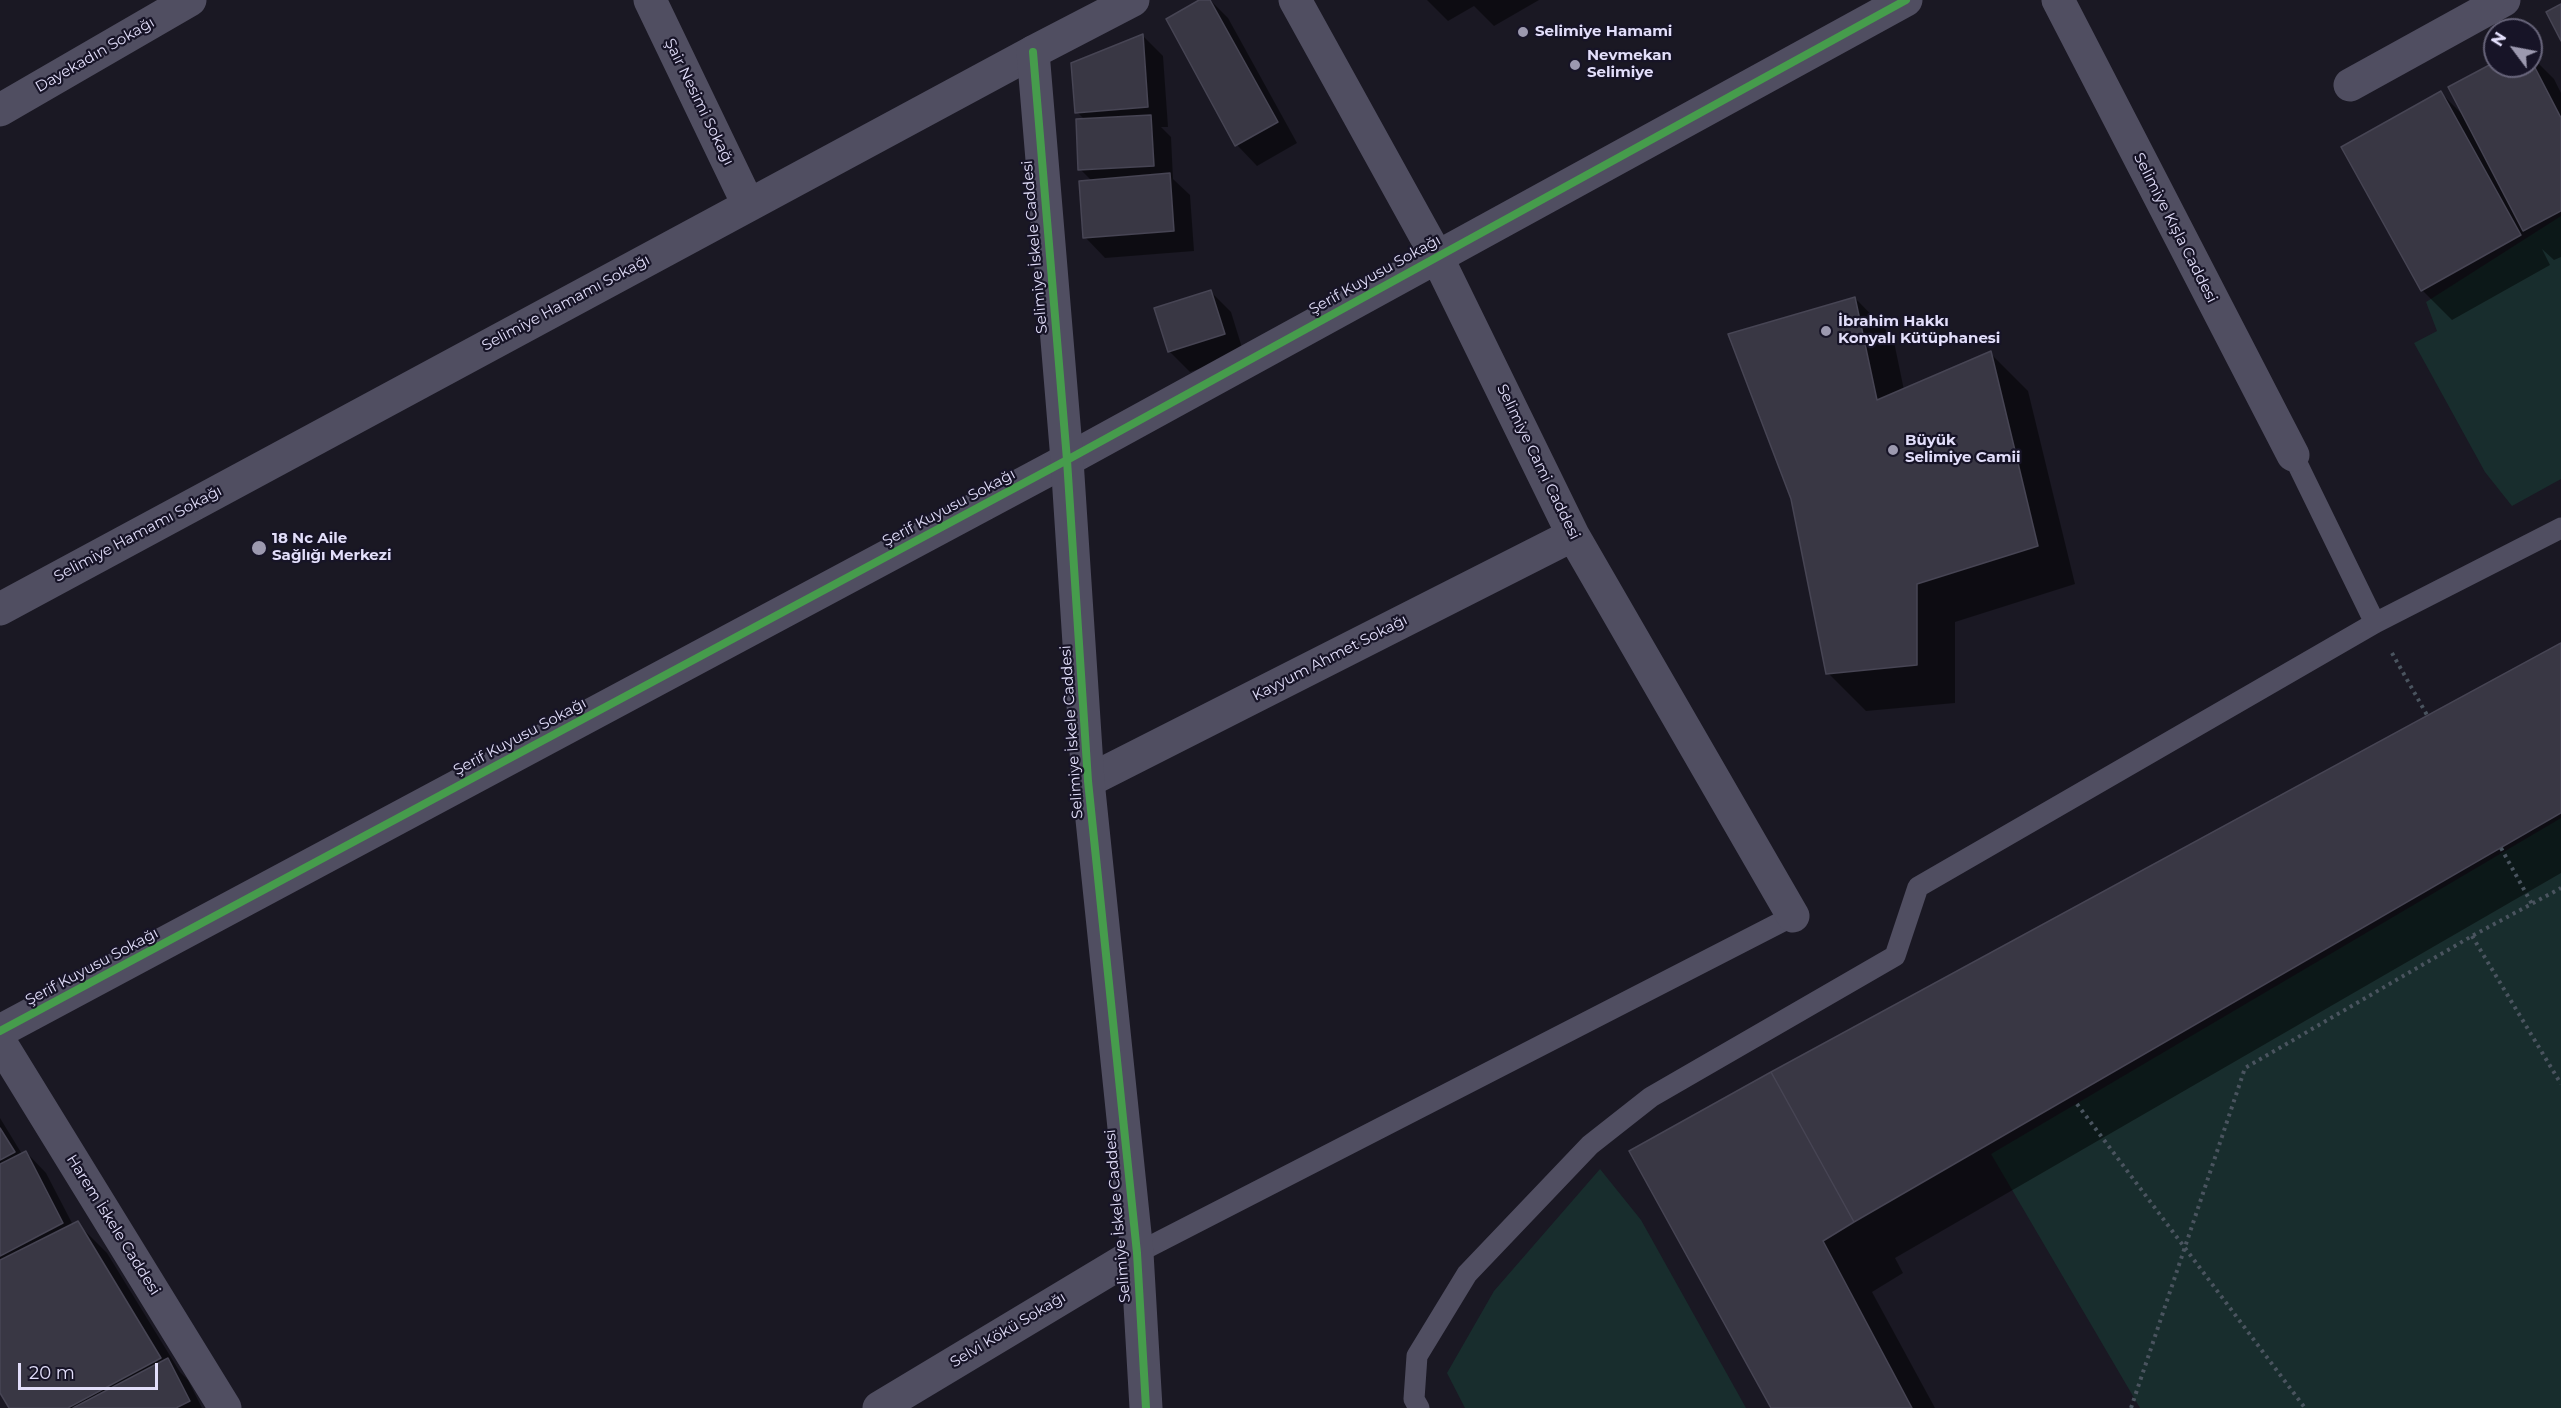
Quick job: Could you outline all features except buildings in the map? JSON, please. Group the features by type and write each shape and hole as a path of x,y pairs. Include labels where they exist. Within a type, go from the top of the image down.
{"street":[{"name":"Dayekadın Sokağı","path":"0,110 190,0"},
{"name":"Şair Nesimi Sokağı","path":"650,0 748,204"},
{"name":"Selimiye Hamamı Sokağı","path":"0,609 748,204 1133,0"},
{"name":"Selimiye Cami Caddesi","path":"1295,0 1437,257 1573,535 1793,916"},
{"name":"Şerif Kuyusu Sokağı","path":"0,1031 1067,460 1906,0"},
{"name":"Selimiye Kışla Caddesi","path":"2058,0 2292,455"},
{"path":"2350,85 2504,0"},
{"name":"Selimiye İskele Caddesi","path":"1033,52 1067,460 1088,781 1137,1253 1146,1408"},
{"name":"Kayyum Ahmet Sokağı","path":"1088,781 1573,535"},
{"name":"Harem İskele Caddesi","path":"0,1042 225,1408"},
{"name":"Selvi Kökü Sokağı","path":"879,1408 1137,1253"}],"lane":[{"path":"2292,455 2375,623"},
{"path":"1419,1408 1414,1399 1417,1356 1467,1274 1590,1145 1650,1097 1895,956 1918,887 2375,623 2561,528"},
{"path":"1137,1253 1793,916"}],"path":[{"path":"2375,623 2427,715"},
{"path":"2501,848 2532,903"},
{"path":"2131,1408 2184,1244 2245,1068 2472,936 2561,888"},
{"path":"2472,936 2561,1084"},
{"path":"2077,1104 2305,1408"}],"green space":[{"path":"2561,216 2561,479 2512,506 2485,472 2414,343 2437,331 2426,302"},
{"path":"2561,818 2561,1408 2140,1408 1991,1154"},
{"path":"1600,1169 1641,1220 1746,1408 1465,1408 1447,1373 1494,1291"}],"cycle path":[{"path":"0,1031 1067,460 1906,0"},
{"path":"1033,52 1067,460 1088,781 1137,1253 1146,1408"}],"place":[{"name":"Selimiye Hamami","path":"1523,32"},
{"name":"Nevmekan Selimiye","path":"1575,65"},
{"name":"İbrahim Hakkı Konyalı Kütüphanesi","path":"1826,331"},
{"name":"Büyük Selimiye Camii","path":"1893,450"},
{"name":"18 Nc Aile Sağlığı Merkezi","path":"259,548"}]}
